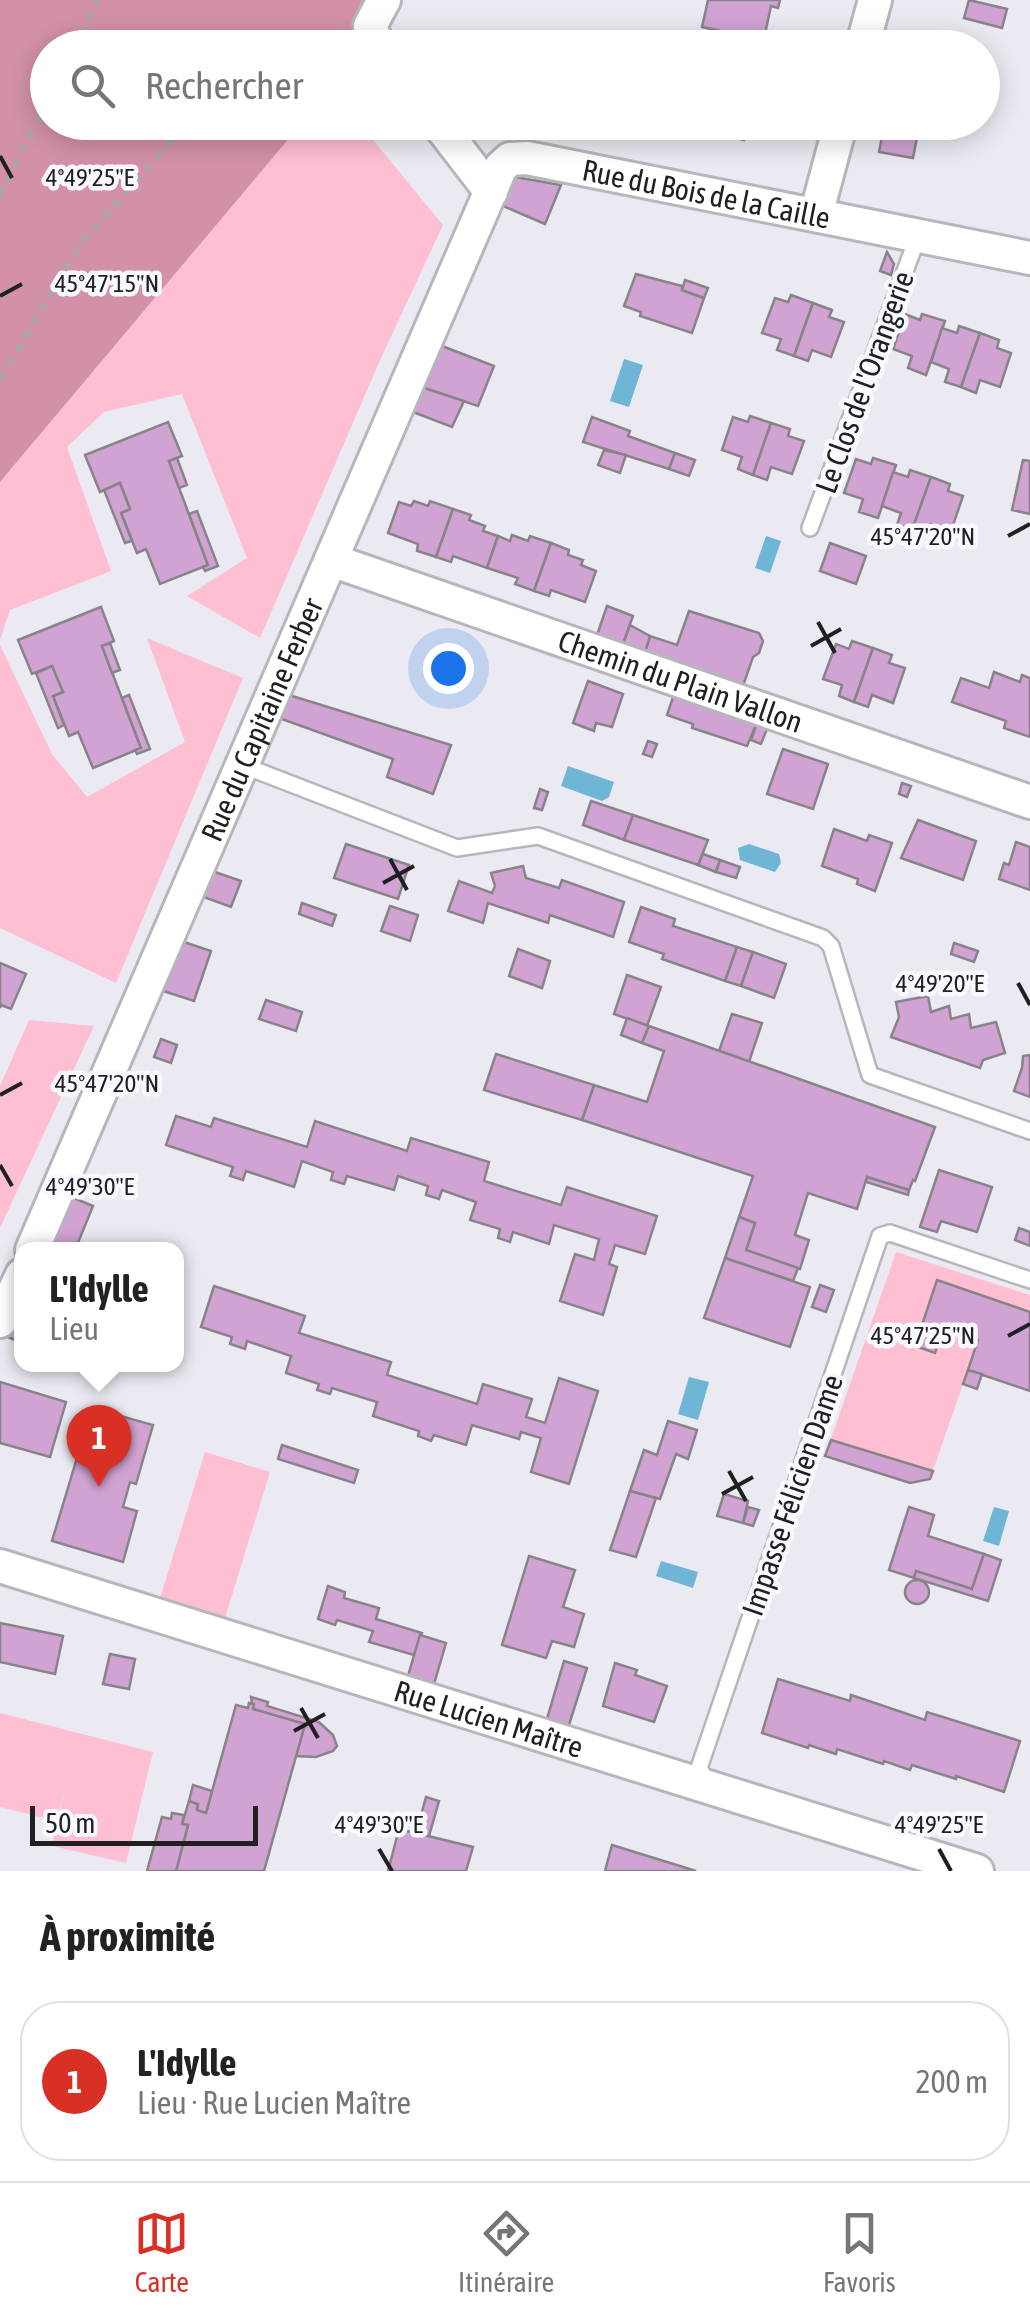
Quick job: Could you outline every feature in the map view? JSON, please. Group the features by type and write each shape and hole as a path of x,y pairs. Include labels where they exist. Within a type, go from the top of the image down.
{"street":[{"path":"372,30 370,26 384,0"},
{"path":"867,30 875,0"},
{"path":"451,140 491,192"},
{"path":"816,215 836,140"},
{"name":"Rue du Bois de la Caille","path":"491,192 500,168 519,157 1030,258"},
{"name":"Rue du Capitaine Ferber","path":"35,1242 491,192"},
{"name":"Chemin du Plain Vallon","path":"330,560 1030,802"},
{"path":"0,1321 14,1292"},
{"name":"Rue Lucien Maître","path":"0,1566 977,1871"}],"lane":[{"name":"Le Clos de l'Orangerie","path":"810,528 918,236"},
{"path":"242,764 457,848 538,836 823,938 831,946 870,1074 1030,1131"},
{"name":"Impasse Félicien Dame","path":"711,1788 699,1768 880,1236 890,1234 1030,1280"}],"path":[{"path":"83,30 98,0"},
{"path":"0,195 30,136"},
{"path":"0,379 80,244 172,140"}],"shaded area":[{"path":"0,0 373,0 355,30 30,30 30,140 288,140 0,482"},
{"path":"288,140 373,140 443,225 260,638 187,596 247,558 182,394 104,412 67,447 111,571 10,610 0,640 0,482"},
{"path":"147,638 243,678 116,983 0,928 0,645 52,754 87,797 185,742"},
{"path":"29,1020 94,1026 0,1228 0,1086"},
{"path":"896,1252 1030,1295 1030,1391 968,1370 930,1479 825,1456"},
{"path":"205,1452 270,1472 225,1618 160,1598"},
{"path":"0,1713 153,1752 126,1863 52,1846 65,1789 56,1821 0,1807"}],"water":[{"path":"624,359 643,365 629,407 610,401"},
{"path":"766,536 781,541 770,573 755,568"},
{"path":"568,766 614,782 609,797 602,801 561,786"},
{"path":"749,844 779,854 781,863 775,872 740,860 738,848"},
{"path":"689,1377 709,1382 698,1420 678,1414"},
{"path":"994,1507 1009,1511 999,1546 983,1541"},
{"path":"661,1561 698,1572 693,1588 656,1576"}],"building":[{"path":"708,0 780,0 778,8 771,6 766,30 702,27"},
{"path":"969,0 1007,9 1002,28 964,18"},
{"path":"881,140 916,140 913,158 879,152"},
{"path":"515,177 561,185 545,224 503,206"},
{"path":"887,252 894,264 891,275 880,271"},
{"path":"636,274 682,286 682,290 704,298 692,333 640,316 641,312 624,306"},
{"path":"685,280 708,288 704,298 682,290"},
{"path":"791,295 813,303 794,356 777,350 781,339 762,333 775,298 788,302"},
{"path":"813,303 832,310 829,317 844,322 831,357 812,350 808,361 794,356"},
{"path":"905,314 920,320 922,314 945,321 926,375 908,368 912,356 893,349"},
{"path":"959,326 980,333 961,387 945,382 949,369 931,362 942,328 957,333"},
{"path":"980,333 999,340 997,348 1011,353 1000,387 980,380 976,393 961,387"},
{"path":"442,346 494,366 478,406 424,388"},
{"path":"424,388 464,401 452,427 413,412"},
{"path":"750,416 771,423 753,475 738,469 742,457 722,450 733,417 748,422"},
{"path":"592,417 630,431 628,436 675,453 669,469 583,442"},
{"path":"168,422 182,456 169,461 208,565 160,584 146,549 137,553 121,513 130,509 120,483 100,492 85,455"},
{"path":"771,423 790,429 788,436 804,441 792,474 771,467 767,480 753,475"},
{"path":"604,450 626,455 620,473 598,465"},
{"path":"675,453 695,460 689,476 669,469"},
{"path":"177,458 187,485 179,488 169,461"},
{"path":"873,458 896,465 878,518 859,512 863,499 844,493 856,459 871,464"},
{"path":"1023,460 1030,461 1030,514 1012,510"},
{"path":"910,470 931,477 912,530 897,525 901,513 882,506 893,472 908,477"},
{"path":"931,477 950,484 948,491 963,496 951,531 931,524 927,536 912,530"},
{"path":"120,483 130,509 121,513 132,541 125,543 104,490"},
{"path":"414,501 428,506 430,501 453,509 436,557 417,551 418,544 388,533 399,502 411,506"},
{"path":"453,509 471,515 469,520 485,526 483,531 498,536 487,568 453,556 451,562 436,557"},
{"path":"197,511 218,566 205,571 203,567 208,565 189,514"},
{"path":"512,535 551,543 534,591 515,584 518,578 487,568 498,536 510,541"},
{"path":"551,543 569,550 568,555 583,560 581,565 596,571 585,602 551,590 549,596 534,591"},
{"path":"830,543 866,556 856,584 820,571"},
{"path":"607,606 633,616 623,644 597,635"},
{"path":"101,607 114,641 102,646 141,748 93,768 78,732 69,736 53,696 63,692 52,666 32,674 18,640"},
{"path":"689,611 759,633 763,641 743,686 645,652 650,636 677,645"},
{"path":"630,625 650,636 645,652 623,644"},
{"path":"852,641 873,648 854,702 839,696 842,685 823,679 836,644 849,649"},
{"path":"110,643 120,670 112,673 102,646"},
{"path":"873,648 892,655 889,663 905,668 893,703 872,695 868,707 854,702"},
{"path":"52,666 63,692 53,696 64,725 58,728 36,673"},
{"path":"994,672 1020,682 1022,675 1030,678 1030,737 1004,728 1006,721 952,702 961,678 989,688"},
{"path":"588,681 623,694 612,727 596,723 594,731 573,723"},
{"path":"675,691 758,720 747,746 692,728 693,724 667,715"},
{"path":"129,695 150,749 137,754 135,750 141,748 122,698"},
{"path":"289,695 451,745 433,794 387,777 393,759 279,718"},
{"path":"758,720 769,724 761,744 751,740"},
{"path":"648,741 657,744 652,757 643,754"},
{"path":"783,749 828,764 813,809 767,794"},
{"path":"902,783 911,786 907,797 899,794"},
{"path":"540,789 548,792 542,810 534,808"},
{"path":"591,801 633,815 624,840 583,825"},
{"path":"633,815 708,840 698,865 624,840"},
{"path":"918,820 976,841 963,880 901,858"},
{"path":"834,829 867,841 869,835 892,843 875,891 857,884 858,879 822,866"},
{"path":"1016,842 1030,847 1030,890 999,879 1004,863 1009,865"},
{"path":"346,844 409,865 398,899 334,878"},
{"path":"703,854 720,860 716,872 698,865"},
{"path":"720,860 740,867 736,878 716,872"},
{"path":"523,866 526,878 559,888 562,880 624,902 613,937 550,915 548,923 488,903 483,923 448,911 459,881 492,893 495,886 491,873"},
{"path":"212,871 241,881 231,907 201,896"},
{"path":"302,903 336,915 332,926 299,914"},
{"path":"390,906 418,915 410,941 381,931"},
{"path":"641,907 675,919 673,926 737,947 725,981 662,959 664,954 629,942"},
{"path":"181,941 211,951 194,1001 160,990"},
{"path":"954,943 978,951 974,962 951,954"},
{"path":"737,947 753,952 741,986 725,981"},
{"path":"518,949 550,961 542,988 509,976"},
{"path":"753,952 786,964 774,998 741,986"},
{"path":"0,963 26,974 11,1009 1,1005 0,1008"},
{"path":"627,975 661,987 647,1026 614,1014"},
{"path":"928,996 931,1012 949,1006 951,1019 969,1014 971,1028 996,1022 1005,1053 983,1060 980,1068 891,1037 899,1017 896,1002"},
{"path":"266,1000 302,1012 296,1031 259,1019"},
{"path":"732,1014 762,1023 749,1062 719,1051"},
{"path":"627,1018 649,1026 642,1043 621,1035"},
{"path":"649,1026 935,1127 915,1181 909,1190 867,1177 857,1209 808,1193 795,1235 809,1240 800,1269 746,1250 755,1223 739,1217 753,1176 582,1120 594,1085 647,1102 664,1051 642,1043"},
{"path":"161,1039 177,1045 171,1063 154,1057"},
{"path":"496,1054 594,1085 582,1120 484,1090"},
{"path":"1030,1055 1030,1097 1014,1091 1023,1056"},
{"path":"176,1116 211,1127 214,1118 307,1147 315,1121 407,1151 411,1138 489,1162 484,1181 561,1205 567,1187 657,1216 645,1254 615,1245 609,1264 617,1267 603,1315 560,1301 575,1254 594,1260 599,1239 554,1225 549,1244 513,1232 510,1242 498,1238 500,1229 470,1220 476,1202 442,1190 439,1199 426,1195 428,1186 398,1176 394,1190 347,1176 344,1184 331,1180 333,1172 302,1161 294,1187 246,1171 243,1180 230,1176 233,1167 166,1145"},
{"path":"939,1170 992,1187 977,1232 941,1221 937,1232 920,1227"},
{"path":"867,1177 909,1190 908,1195 866,1182"},
{"path":"69,1196 93,1206 78,1242 49,1242"},
{"path":"739,1217 755,1223 746,1250 798,1268 793,1281 725,1258"},
{"path":"1019,1228 1030,1232 1030,1246 1015,1240"},
{"path":"725,1258 810,1287 790,1347 704,1318"},
{"path":"937,1280 1030,1312 1030,1391 968,1370 978,1340 943,1328 935,1353 915,1346"},
{"path":"820,1285 834,1290 826,1312 812,1307"},
{"path":"214,1286 305,1316 299,1333 391,1362 387,1375 477,1404 483,1384 532,1399 526,1417 545,1423 559,1378 598,1391 569,1484 531,1472 541,1438 521,1432 519,1439 472,1425 466,1445 434,1435 431,1441 418,1436 419,1431 373,1416 377,1402 332,1388 330,1394 317,1390 319,1384 286,1373 291,1356 247,1341 245,1349 230,1344 232,1337 201,1327"},
{"path":"968,1370 982,1374 977,1389 963,1384"},
{"path":"0,1382 66,1402 50,1457 0,1443"},
{"path":"92,1408 153,1425 136,1484 130,1482 123,1507 137,1511 123,1562 52,1541"},
{"path":"668,1421 697,1430 688,1459 676,1454 660,1499 630,1491 644,1450 657,1455"},
{"path":"831,1440 933,1471 930,1479 910,1483 825,1456"},
{"path":"282,1445 358,1470 354,1483 278,1459"},
{"path":"630,1491 656,1498 636,1557 610,1550"},
{"path":"724,1494 748,1501 743,1523 717,1516"},
{"path":"748,1507 759,1510 753,1526 743,1523"},
{"path":"909,1507 934,1515 928,1536 984,1554 972,1589 916,1571 914,1578 889,1570"},
{"path":"984,1554 1001,1560 988,1601 914,1578 916,1571 972,1589"},
{"path":"529,1556 575,1570 563,1607 584,1614 574,1647 552,1641 546,1658 502,1645"},
{"path":"917,1580 929,1592 917,1604 905,1592"},
{"path":"328,1586 345,1592 344,1598 379,1608 376,1619 422,1633 414,1655 369,1642 373,1631 337,1620 335,1625 318,1619"},
{"path":"0,1623 63,1636 55,1674 0,1662"},
{"path":"420,1635 446,1643 434,1684 408,1676"},
{"path":"110,1654 135,1659 129,1689 103,1684"},
{"path":"564,1661 587,1668 569,1725 547,1719"},
{"path":"615,1663 667,1686 654,1722 603,1706"},
{"path":"778,1679 850,1701 851,1695 925,1720 927,1712 1020,1741 1004,1792 912,1765 910,1770 837,1749 836,1754 809,1745 808,1748 762,1733"},
{"path":"251,1697 319,1722 333,1735 337,1746 316,1757 296,1756 305,1724 253,1709"},
{"path":"249,1703 254,1704 253,1709 305,1724 264,1871 176,1871 188,1825 182,1824 189,1801 206,1813 236,1705 248,1708"},
{"path":"193,1785 212,1791 206,1813 189,1801"},
{"path":"426,1797 439,1801 429,1836 416,1833"},
{"path":"172,1813 184,1815 182,1824 188,1825 176,1871 147,1871 162,1817 171,1819"},
{"path":"399,1829 473,1847 466,1871 388,1871"},
{"path":"612,1845 696,1871 605,1871"}],"place":[{"name":"L'Idylle","path":"99,1487"}]}
